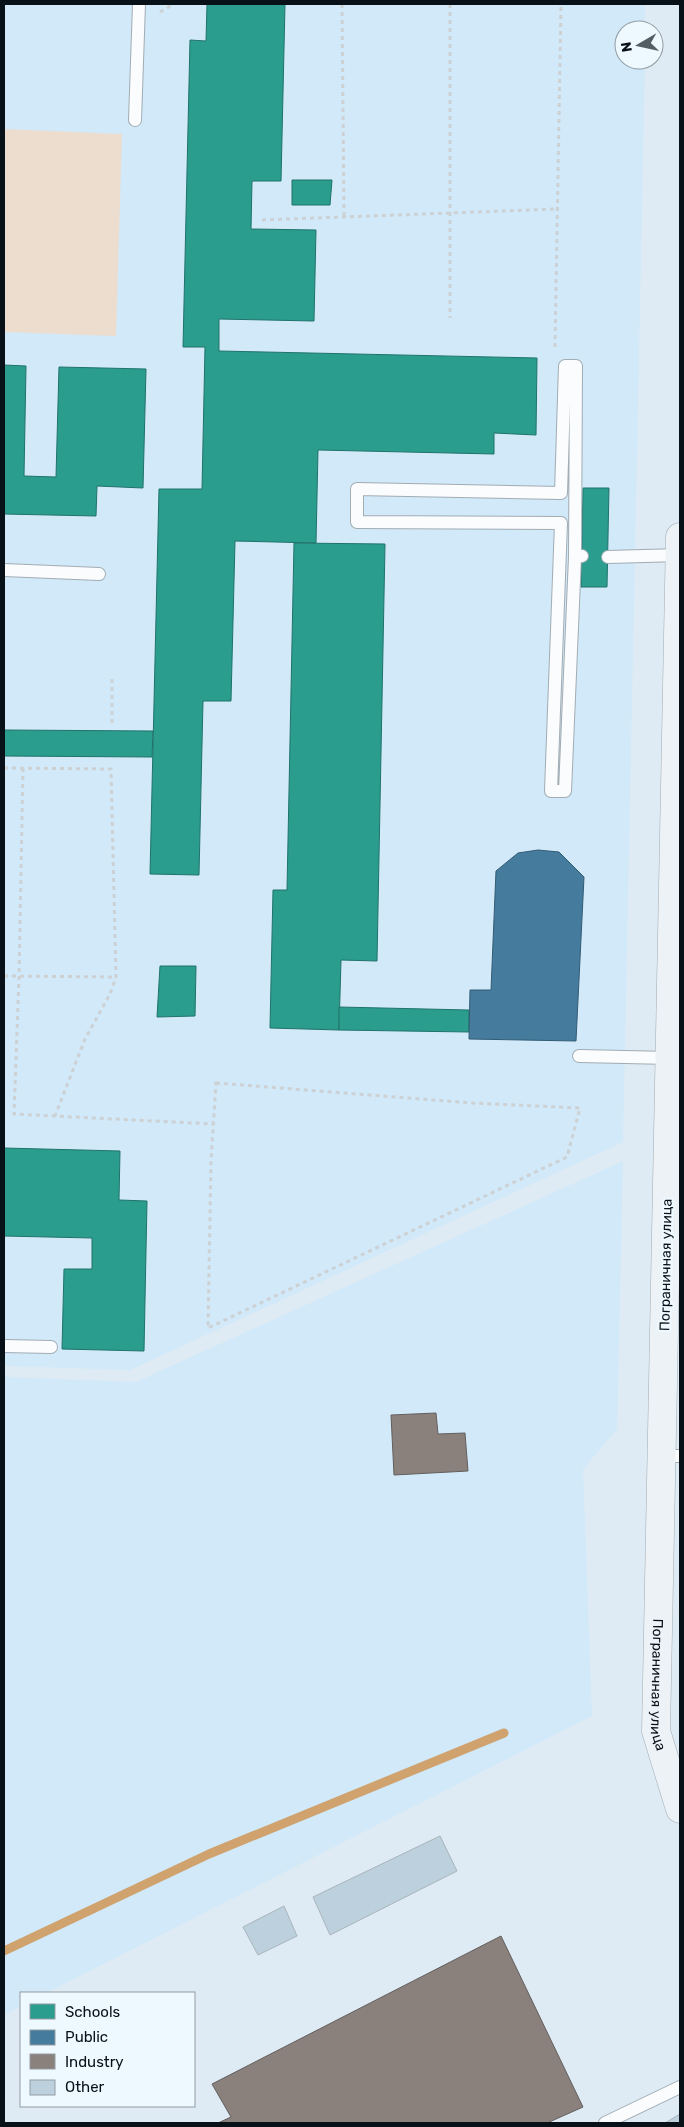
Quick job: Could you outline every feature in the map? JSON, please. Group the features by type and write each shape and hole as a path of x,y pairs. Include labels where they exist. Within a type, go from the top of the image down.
{"street":[{"name":"Пограничная улица","path":"680,537 670,1058 671,1456 656,1731 680,1809"}],"lane":[{"path":"135,120 138,4"},
{"path":"565,366 576,366 578,556 565,791 551,791 560,523 357,522 357,489 561,493 565,366"},
{"path":"608,556 680,555"},
{"path":"4,570 99,574"},
{"path":"579,1056 670,1058"},
{"path":"4,1346 51,1347"},
{"path":"605,2123 680,2087"}],"path":[{"path":"342,4 344,218"},
{"path":"450,4 450,318"},
{"path":"554,354 561,4"},
{"path":"262,220 557,209"},
{"path":"112,676 112,723"},
{"path":"4,768 111,769 116,977 110,994 85,1039 56,1116"},
{"path":"23,768 14,1114 214,1124"},
{"path":"4,976 116,977"},
{"path":"216,1083 472,1103 580,1108 566,1157 208,1328 211,1160 214,1124 216,1083"}],"shaded area":[{"path":"4,4 645,4 645,20 614,20 614,70 645,70 623,1142 130,1370 4,1366"},
{"path":"4,129 122,134 116,336 4,332"},
{"path":"623,1161 617,1429 583,1469 592,1716 48,1992 20,1992 20,2007 4,2015 4,1377 136,1382"}],"building: Schools":[{"path":"207,4 285,4 281,181 252,181 251,229 316,230 314,321 219,319 219,351 537,358 536,435 494,433 494,454 318,450 316,543 235,541 231,701 203,701 199,875 150,874 159,489 202,489 205,347 183,347 190,40 206,41"},
{"path":"292,180 332,180 330,205 292,205"},
{"path":"4,365 26,366 24,476 56,477 59,367 146,369 143,488 97,486 96,516 4,514"},
{"path":"583,488 609,488 607,587 581,587"},
{"path":"294,543 385,544 377,961 341,960 339,1030 270,1028 273,890 287,890"},
{"path":"4,730 153,731 152,757 4,756"},
{"path":"160,966 196,966 195,1016 157,1017"},
{"path":"339,1007 469,1010 469,1032 339,1030"},
{"path":"4,1148 120,1151 119,1200 147,1201 144,1351 62,1349 64,1269 92,1269 92,1238 4,1236"}],"building: Public":[{"path":"538,850 559,852 584,877 576,1041 469,1039 470,990 491,990 496,871 518,853"}],"building: Industry":[{"path":"436,1413 438,1434 465,1433 468,1471 394,1475 391,1415"},
{"path":"501,1936 583,2107 547,2123 218,2123 231,2117 212,2084"}],"building: Other":[{"path":"440,1836 457,1871 330,1935 313,1897"},
{"path":"284,1906 297,1936 258,1955 243,1927"},
{"path":"680,2114 680,2123 665,2123"}],"waterway":[{"path":"4,1951 209,1854 504,1733"}]}
